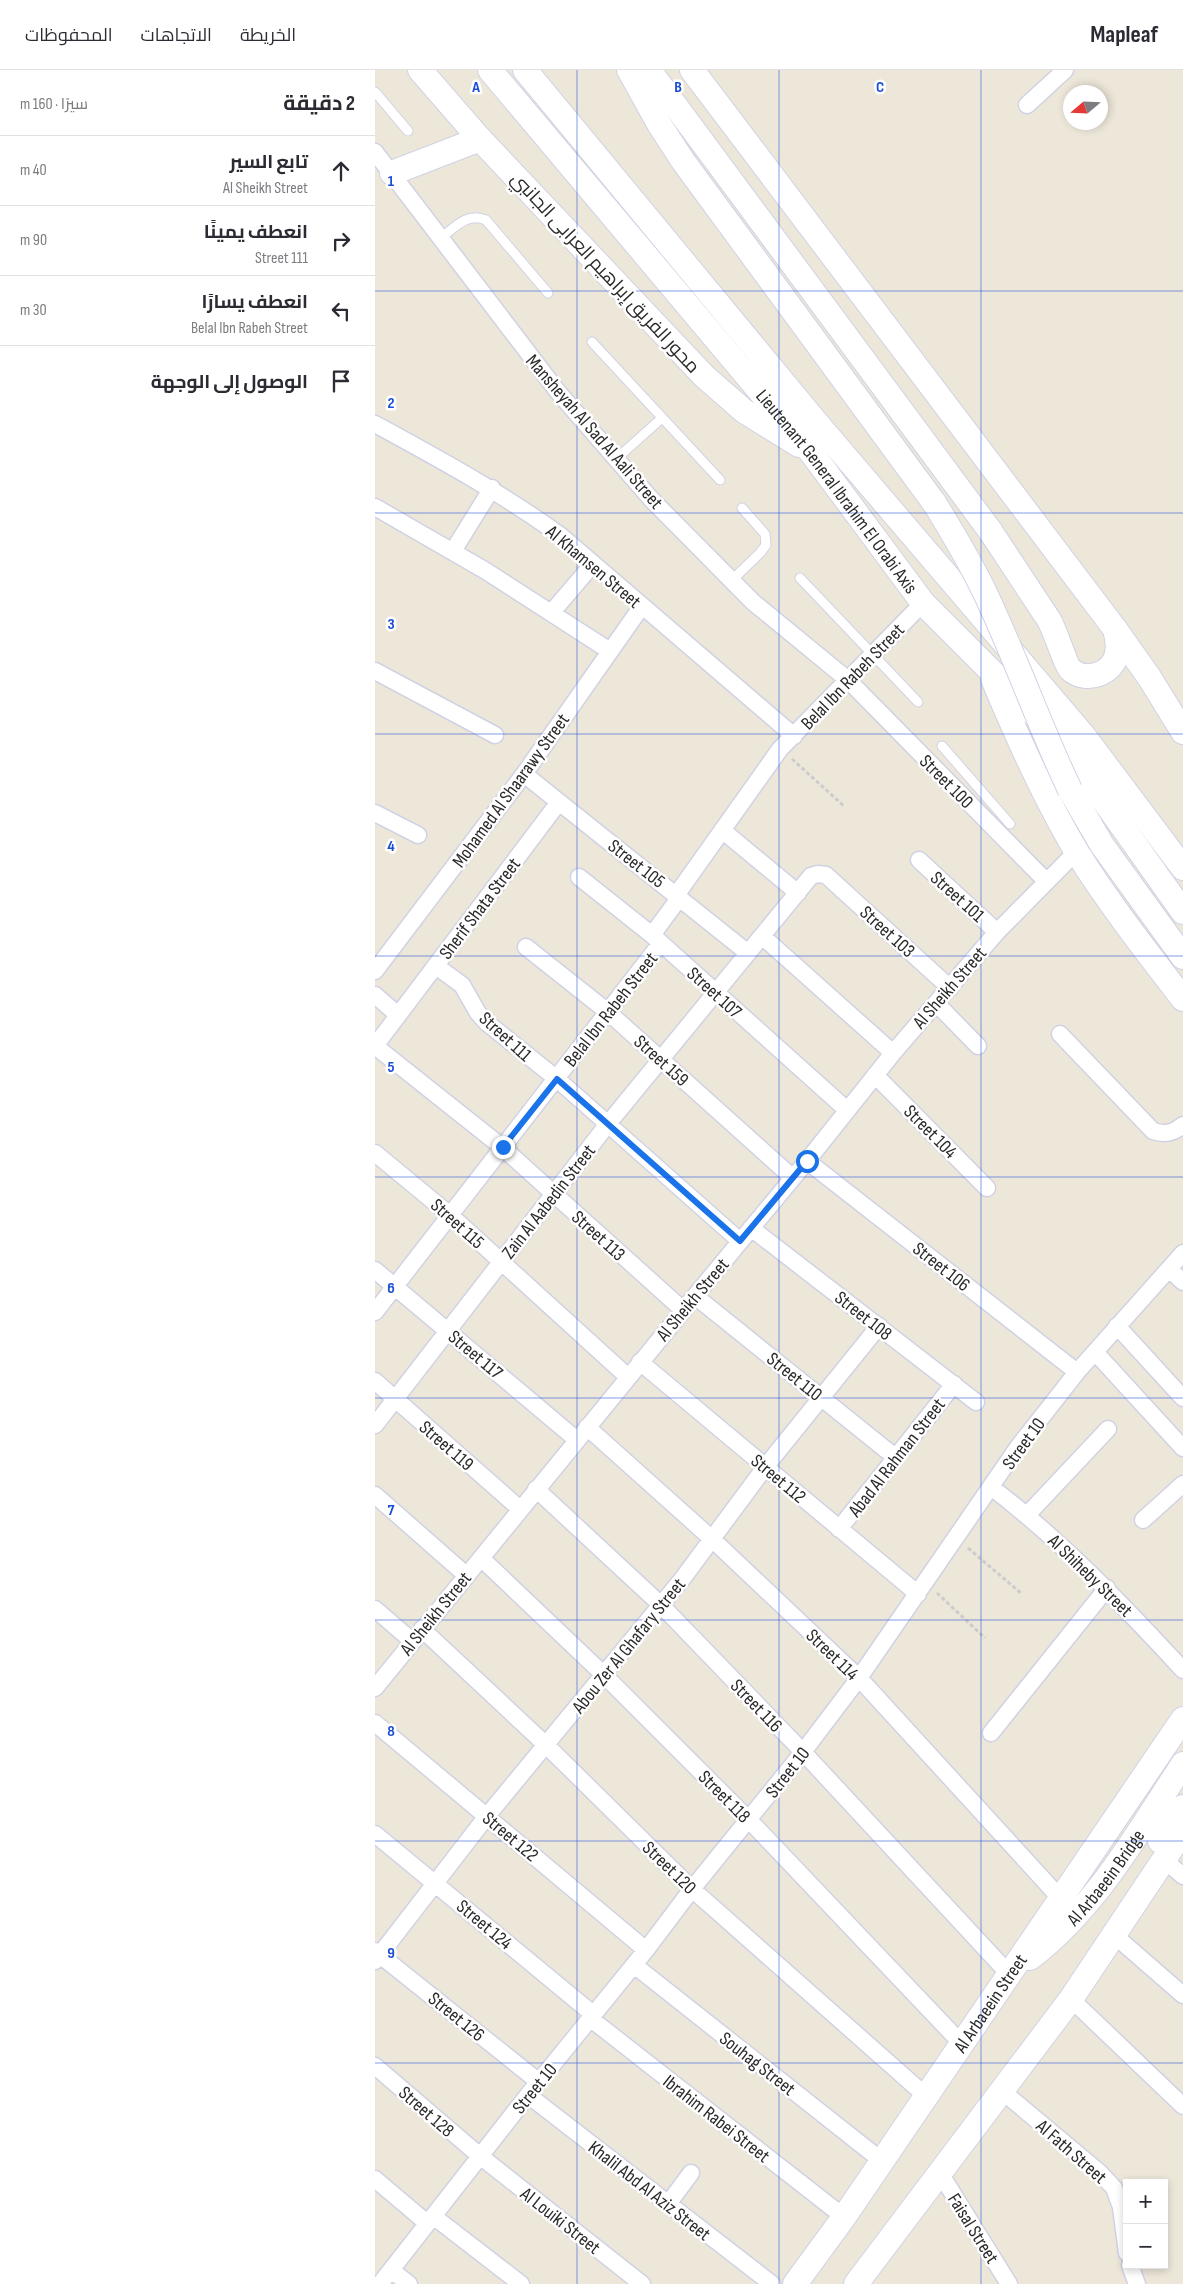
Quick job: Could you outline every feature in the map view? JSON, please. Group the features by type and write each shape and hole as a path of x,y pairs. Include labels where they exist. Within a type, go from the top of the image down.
{"main road":[{"name":"محور الفريق إبراهيم العرابى الجانبي","path":"420,70 479,139 704,376 758,421 811,452"},
{"name":"Lieutenant General Ibrahim El Orabi Axis","path":"490,70 811,452 923,603 1037,717 1079,767 1183,912"},
{"name":"Lieutenant General Ibrahim El Orabi Axis","path":"525,70 945,576 1083,736 1183,868"},
{"path":"629,70 659,124 683,161 935,504 972,566 1070,790 1101,845 1183,957"},
{"path":"649,70 991,532 1049,620 1056,633 1068,666 1072,671 1089,676 1097,675 1111,667 1117,653 1115,629"},
{"path":"692,70 1115,629 1149,677 1183,732"},
{"path":"392,172 479,139"},
{"path":"945,576 962,570 975,560 985,547 991,532"},
{"path":"988,669 1029,761 1077,851 1120,916 1183,999"},
{"name":"Al Arbaeein Street","path":"795,2284 844,2217 1183,1719"},
{"name":"Al Arbaeein Bridge","path":"1009,1974 1056,1937 1089,1900 1113,1868 1183,1764"},
{"name":"Al Arbaeein Bridge","path":"1071,1999 1080,1959 1088,1944 1183,1807"},
{"path":"856,2284 1071,1999 1183,1831"}],"street":[{"path":"1027,105 1065,70"},
{"name":"Mansheyah Al Sad Al Aali Street","path":"375,152 525,350 615,460 753,602 848,680"},
{"name":"Al Khamsen Street","path":"375,424 491,488 527,511 593,564 794,736"},
{"path":"453,551 491,488"},
{"path":"375,507 453,551 552,612 609,651"},
{"path":"552,612 593,564"},
{"name":"Belal Ibn Rabeh Street","path":"375,1312 608,1012 657,939 679,896 780,749 923,603"},
{"name":"Mohamed Al Shaarawy Street","path":"375,971 524,774 642,606"},
{"path":"375,671 495,736"},
{"name":"Street 100","path":"848,680 1046,881"},
{"name":"Street 105","path":"524,774 748,953"},
{"name":"Sherif Shata Street","path":"375,1046 559,802"},
{"path":"375,813 418,835"},
{"path":"723,830 798,893"},
{"name":"Al Sheikh Street","path":"375,1688 640,1362 807,1161 893,1053 997,932 1077,851"},
{"name":"Street 101","path":"919,860 997,932"},
{"name":"Zain Al Aabedin Street","path":"375,1425 660,1059 811,876 818,874 826,875"},
{"name":"Street 103","path":"826,875 950,988"},
{"name":"Street 107","path":"579,877 657,939 847,1110"},
{"path":"762,936 893,1053"},
{"name":"Street 159","path":"526,947 608,1012 793,1178"},
{"name":"Street 111","path":"436,966 462,985 478,1013 486,1022 557,1079 740,1241"},
{"path":"375,995 398,1015"},
{"path":"936,1003 978,1046"},
{"path":"1060,1034 1153,1131 1163,1134 1175,1131 1183,1125"},
{"name":"Street 113","path":"375,1046 503,1147 683,1310"},
{"name":"Street 104","path":"875,1075 987,1188"},
{"name":"Street 115","path":"375,1153 450,1215 628,1377"},
{"name":"Street 106","path":"807,1161 1077,1372"},
{"name":"Street 108","path":"751,1228 976,1402"},
{"name":"Street 10","path":"380,2284 528,2095 647,1950 692,1889 803,1752 859,1678 1018,1448 1077,1372 1183,1254"},
{"path":"1169,1269 1183,1282"},
{"name":"Street 117","path":"375,1270 449,1331 582,1434"},
{"name":"Street 110","path":"695,1296 895,1457"},
{"name":"Abou Zer Al Ghafary Street","path":"377,1955 436,1883 487,1816 661,1605 765,1466 879,1326"},
{"path":"1117,1326 1183,1398"},
{"path":"1095,1352 1183,1448"},
{"name":"Street 112","path":"640,1362 839,1529 922,1588"},
{"name":"Street 119","path":"375,1381 520,1509"},
{"name":"Abad Al Rahman Street","path":"839,1529 954,1384"},
{"path":"1027,1515 1108,1429"},
{"name":"Street 114","path":"582,1434 712,1538 859,1678 1061,1899"},
{"path":"1143,1520 1183,1484"},
{"name":"Al Shiheby Street","path":"991,1487 1027,1515 1107,1588 1183,1670"},
{"name":"Street 116","path":"536,1489 661,1605 803,1752 1009,1974"},
{"path":"375,1495 466,1575"},
{"name":"Street 118","path":"481,1558 603,1674 749,1820 962,2044"},
{"path":"991,1733 1107,1588"},
{"name":"Street 120","path":"375,1609 417,1635 546,1745 692,1889 927,2096"},
{"name":"Street 122","path":"375,1723 647,1950"},
{"name":"Street 124","path":"375,1834 436,1883 592,2017"},
{"path":"1164,1860 1183,1876"},
{"path":"1114,1935 1183,1995"},
{"name":"Street 126","path":"377,1955 539,2082"},
{"name":"Souhag Street","path":"634,1965 882,2161"},
{"path":"1071,1999 1183,2106"},
{"name":"Ibrahim Rabei Street","path":"592,2017 844,2217"},
{"name":"Street 128","path":"375,2066 480,2156"},
{"name":"Al Fath Street","path":"1001,2091 1100,2173 1114,2188 1121,2207 1123,2224"},
{"name":"Khalil Abd Al Aziz Street","path":"528,2095 772,2284"},
{"name":"Al Louiki Street","path":"480,2156 642,2284"},
{"path":"668,2204 691,2173"},
{"name":"Faisal Street","path":"940,2173 1009,2284"},
{"path":"375,2180 521,2284"},
{"path":"1131,2269 1137,2284"},
{"path":"391,2270 409,2284"}],"lane":[{"path":"375,92 408,131"},
{"path":"441,238 467,219 480,218 486,220 548,293"},
{"path":"592,342 720,480"},
{"path":"615,460 662,418"},
{"path":"731,581 760,553 766,544 765,534 742,508"},
{"path":"800,578 918,702"},
{"path":"942,746 1010,824"},
{"path":"971,804 982,792"}],"path":[{"path":"780,749 845,807"},
{"path":"956,1538 1023,1594"},
{"path":"922,1588 985,1638"}],"route":[{"path":"503,1147 557,1079 740,1241 807,1161"}]}
